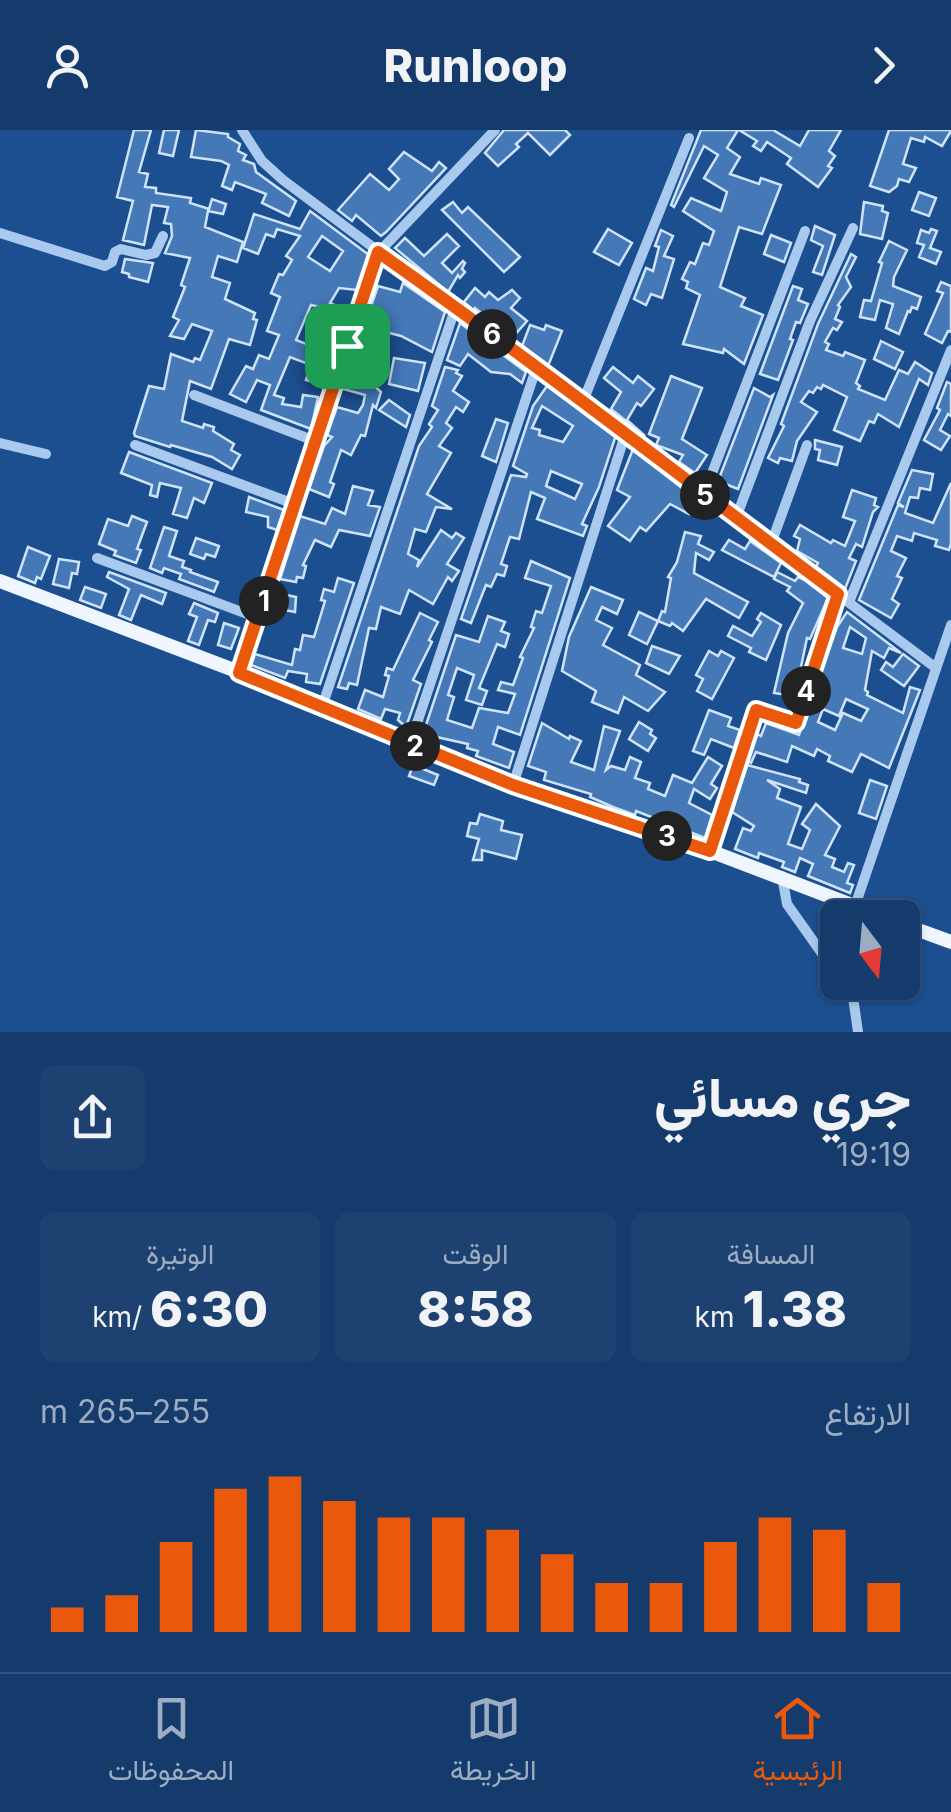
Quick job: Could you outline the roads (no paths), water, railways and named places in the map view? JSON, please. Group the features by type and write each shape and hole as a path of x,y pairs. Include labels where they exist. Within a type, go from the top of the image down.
{"main road":[{"path":"0,581 322,704 513,785 782,876 840,900"},
{"path":"920,931 951,942"}],"street":[{"path":"242,130 262,161 282,180 536,369 584,399 936,668"},
{"path":"239,673 378,252 494,130"},
{"path":"584,399 688,138"},
{"path":"736,518 810,321 852,228"},
{"path":"704,494 805,231"},
{"path":"0,233 105,266 121,249 146,255 155,253 163,236"},
{"path":"322,704 456,306"},
{"path":"849,602 951,350"},
{"path":"410,744 536,369"},
{"path":"194,396 315,441"},
{"path":"513,785 626,432"},
{"path":"0,443 46,454"},
{"path":"135,445 297,505"},
{"path":"771,544 807,445"},
{"path":"97,558 258,618"},
{"path":"710,851 756,710 796,723 838,594"},
{"path":"857,900 951,624"},
{"path":"782,876 787,904 820,951"},
{"path":"853,1000 858,1032"}]}
